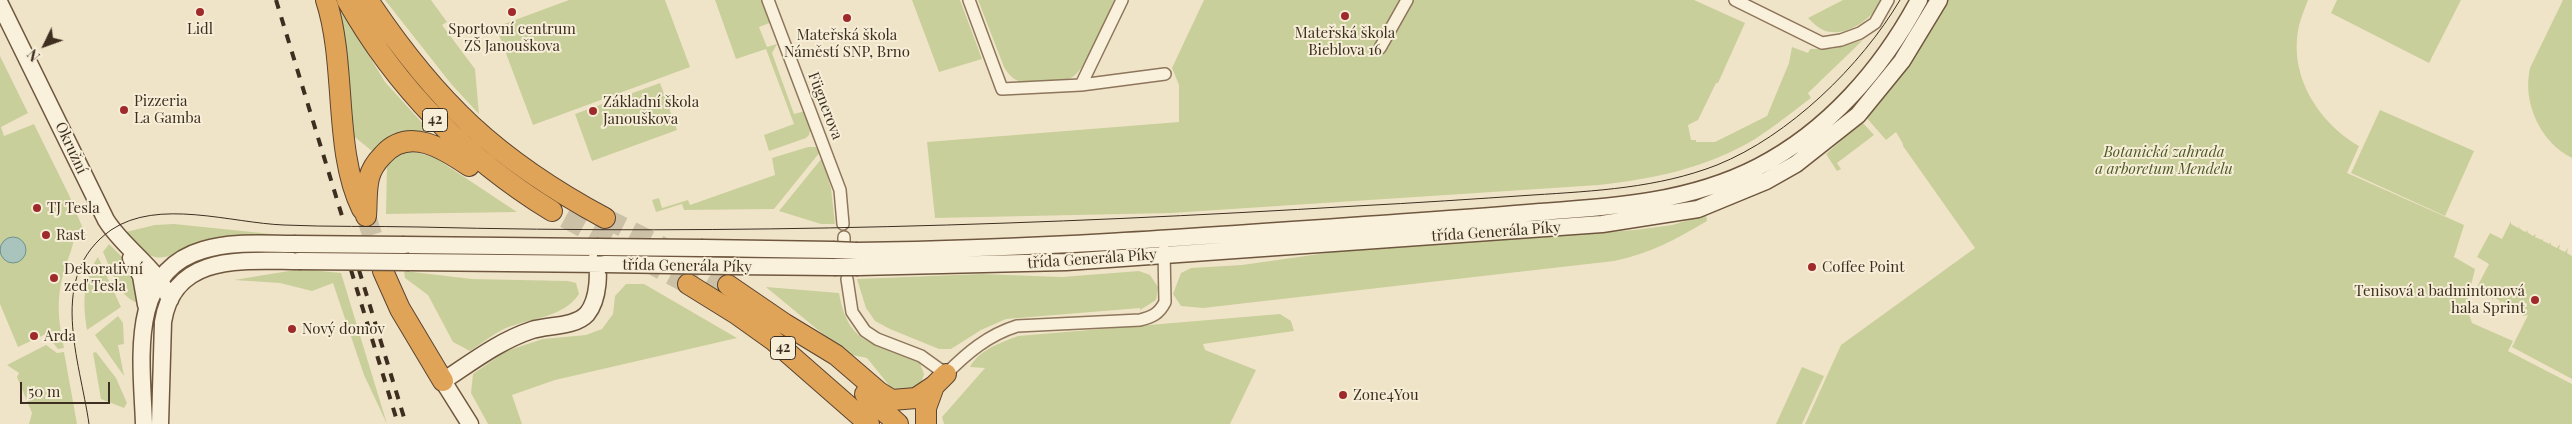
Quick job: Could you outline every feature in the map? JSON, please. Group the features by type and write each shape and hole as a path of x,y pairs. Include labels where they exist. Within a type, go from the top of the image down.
{"highway":[{"name":"42","path":"326,0 340,72 350,167 358,200 366,216 368,186 372,170 386,151 403,142 412,141 438,146 500,185 559,215 501,178 449,134 391,67 347,0"},
{"name":"42","path":"368,0 407,57 434,89 481,136 539,180 606,218"},
{"path":"384,271 400,309 443,381"},
{"name":"42","path":"688,284 738,315 773,340 869,424"},
{"name":"42","path":"728,285 785,324 836,355 878,392 892,400 901,401 916,398 940,380"},
{"name":"42","path":"785,324 898,424"},
{"path":"926,424 926,408 940,380"}],"main road":[{"name":"třída Generála Píky","path":"1164,246 1601,208 1651,202 1692,192 1758,167 1813,131 1839,109 1866,80 1889,50 1919,0"},
{"name":"třída Generála Píky","path":"160,280 180,260 198,251 223,246 294,244 572,247 600,259 703,248 847,254 1164,246 1602,224 1698,209 1766,181 1796,164 1858,115 1902,61 1939,0"},
{"name":"Okružní","path":"2,13 89,186 120,240 160,280 170,300"},
{"path":"120,240 141,276 146,305 142,356 144,424"},
{"path":"133,254 156,261 180,260"},
{"name":"třída Generála Píky","path":"170,300 186,278 201,269 222,263 600,259 735,266 834,267 847,254"},
{"path":"470,424 443,381 513,337 585,316 593,303 600,259"},
{"path":"146,305 160,280 186,278"},
{"path":"160,424 160,345 164,312 170,300"}],"street":[{"name":"Fügnerova","path":"768,0 840,190 843,224"},
{"path":"969,0 1002,89 1081,85 1165,74"},
{"path":"1081,85 1122,0"},
{"path":"1380,48 1407,0"},
{"path":"1735,0 1822,42 1841,40 1860,33 1875,24 1888,0"},
{"path":"847,254 852,312 865,331 877,339 921,356 940,380 985,340 1000,331 1017,326 1140,320 1153,316 1161,309 1165,302 1164,246"}],"green space":[{"path":"385,0 431,0 447,22 442,25 475,69 479,114 452,85"},
{"path":"569,0 665,0 690,67 533,125 496,27"},
{"path":"715,0 763,0 772,22 759,27 767,47 777,44 772,53 794,114 805,111 811,127 806,138 769,151 764,135 794,124 766,49 736,59"},
{"path":"912,0 960,0 982,59 939,72"},
{"path":"978,0 1114,0 1097,41 1086,61 1074,76 1060,81 1031,83 1017,81 1007,72"},
{"path":"1204,0 1694,0 1745,23 1718,83 1716,83 1698,120 1688,125 1691,140 1696,140 1696,142 1715,142 1767,116 1789,63 1792,47 1808,53 1810,49 1832,49 1863,40 1808,93 1811,98 1755,139 1718,158 1699,165 1639,179 1599,185 1171,213 935,218 927,142 1179,122 1179,85 1172,68"},
{"path":"1843,0 1882,0 1868,18 1846,31 1831,32 1824,30 1808,18"},
{"name":"Botanická zahrada a arboretum Mendelu","path":"1947,0 2308,0 2299,26 2298,62 2302,79 2319,110 2344,136 2359,146 2347,173 2464,225 2454,257 2475,269 2466,306 2472,323 2513,341 2508,351 2572,384 2572,424 1805,424 1841,345 1975,248 1903,146 1896,132 1886,140 1865,116 1889,90"},
{"path":"2337,0 2461,0 2429,63 2331,13"},
{"path":"2563,0 2572,0 2572,158 2551,142 2536,120 2531,107 2528,81 2530,68"},
{"path":"341,9 385,82 427,128 426,132 409,131 397,134 385,140 372,151 351,134 337,10"},
{"name":"TJ Tesla","path":"0,56 28,113 1,127 4,136 34,124 69,195 86,236 75,234 61,281 59,310 64,348 58,349 46,334 18,347 0,304"},
{"path":"660,83 677,130 592,161 575,114"},
{"path":"2380,110 2474,151 2445,216 2351,173"},
{"path":"1862,122 1874,135 1837,163 1841,169 1837,171 1826,154"},
{"path":"808,147 816,147 820,152 774,209 684,210 682,204 656,212 652,200 659,198 662,208 688,200 690,205 775,175 772,158"},
{"path":"410,151 434,157 517,212 386,214 387,164 392,159"},
{"path":"822,158 831,188 835,224 821,224 779,211"},
{"path":"1706,215 1707,221 1674,240 1651,250 1614,261 1203,308 1181,306 1173,294 1181,273 1191,268 1242,265 1334,252 1635,230 1672,225"},
{"name":"Tenisová a badmintonová hala Sprint","path":"2511,221 2511,224 2518,228 2520,226 2519,228 2525,232 2528,230 2527,232 2533,236 2536,234 2535,237 2542,240 2543,238 2543,241 2550,244 2551,242 2551,245 2557,248 2560,244 2559,249 2565,252 2568,248 2567,253 2572,256 2572,379 2512,347 2528,315 2523,316 2524,313 2517,310 2515,312 2516,309 2509,306 2508,308 2508,305 2502,301 2500,304 2500,301 2494,297 2492,300 2492,297 2486,293 2484,296 2484,293 2478,289 2475,291 2489,264 2477,257 2490,233 2502,239"},
{"path":"174,224 291,237 242,236 218,238 195,244 171,256 160,258 146,253 126,232 155,225"},
{"path":"109,244 138,277 138,303 125,295 116,282 103,252"},
{"path":"98,257 121,307 87,330 85,311 86,283"},
{"path":"301,269 341,273 387,424 364,375 333,283 312,291 280,283 234,280"},
{"path":"404,271 472,279 568,281 576,283 579,294 572,302 555,313 506,328 470,351 453,342 428,295 405,278"},
{"path":"1139,271 1150,275 1158,287 1156,300 1140,310 1140,308 1006,319 981,330 951,349 939,349 875,321 866,308 857,279 982,274 1062,277"},
{"path":"626,284 644,284 737,338 555,380 512,395 522,424 488,424 471,393 473,374 506,351 543,339 586,335 602,329 613,314 615,296"},
{"path":"766,287 839,293 844,311 857,334 867,341 919,361 924,374 920,387 906,394 892,389 867,358 847,354"},
{"path":"1280,314 1291,321 1294,331 1203,344 1205,350 1256,370 1230,424 944,424 942,417 985,368 970,367 974,361 991,347 1018,336"},
{"path":"118,316 123,323 124,344 118,345 124,376 95,335"},
{"path":"46,345 57,353 64,352 77,424 29,424 32,413 17,377 19,373 7,365"},
{"path":"96,352 116,378 127,403 124,408 101,399 93,353"},
{"path":"1802,367 1824,376 1802,424 1776,424"}],"water":[{"path":"13,237 22,241 26,250 22,259 13,263 4,259 0,250 4,241"}],"tunnel":[{"path":"366,216 381,262"},
{"path":"565,218 688,284"},
{"path":"605,218 679,255 728,285"}],"tram line":[{"path":"89,424 72,320 73,295 79,271 91,249 111,230 130,221 150,215 195,215 284,225 318,226 654,230 888,227 1239,213 1580,192 1626,187 1649,184 1695,173 1744,152 1770,136 1796,117 1844,74 1884,25 1900,0"}],"railway":[{"path":"276,0 342,216"},
{"path":"351,270 398,424"},
{"path":"359,270 406,424"}],"place":[{"name":"Lidl","path":"200,12"},
{"name":"Sportovní centrum ZŠ Janouškova","path":"512,12"},
{"name":"Mateřská škola Bieblova 16","path":"1345,16"},
{"name":"Mateřská škola Náměstí SNP, Brno","path":"847,18"},
{"name":"Pizzeria La Gamba","path":"124,110"},
{"name":"Základní škola Janouškova","path":"593,111"},
{"name":"TJ Tesla","path":"37,208"},
{"name":"Rast","path":"46,235"},
{"name":"Coffee Point","path":"1812,267"},
{"name":"Dekorativní zeď Tesla","path":"54,278"},
{"name":"Tenisová a badmintonová hala Sprint","path":"2535,300"},
{"name":"Nový domov","path":"292,329"},
{"name":"Arda","path":"34,336"},
{"name":"Zone4You","path":"1343,395"}]}
